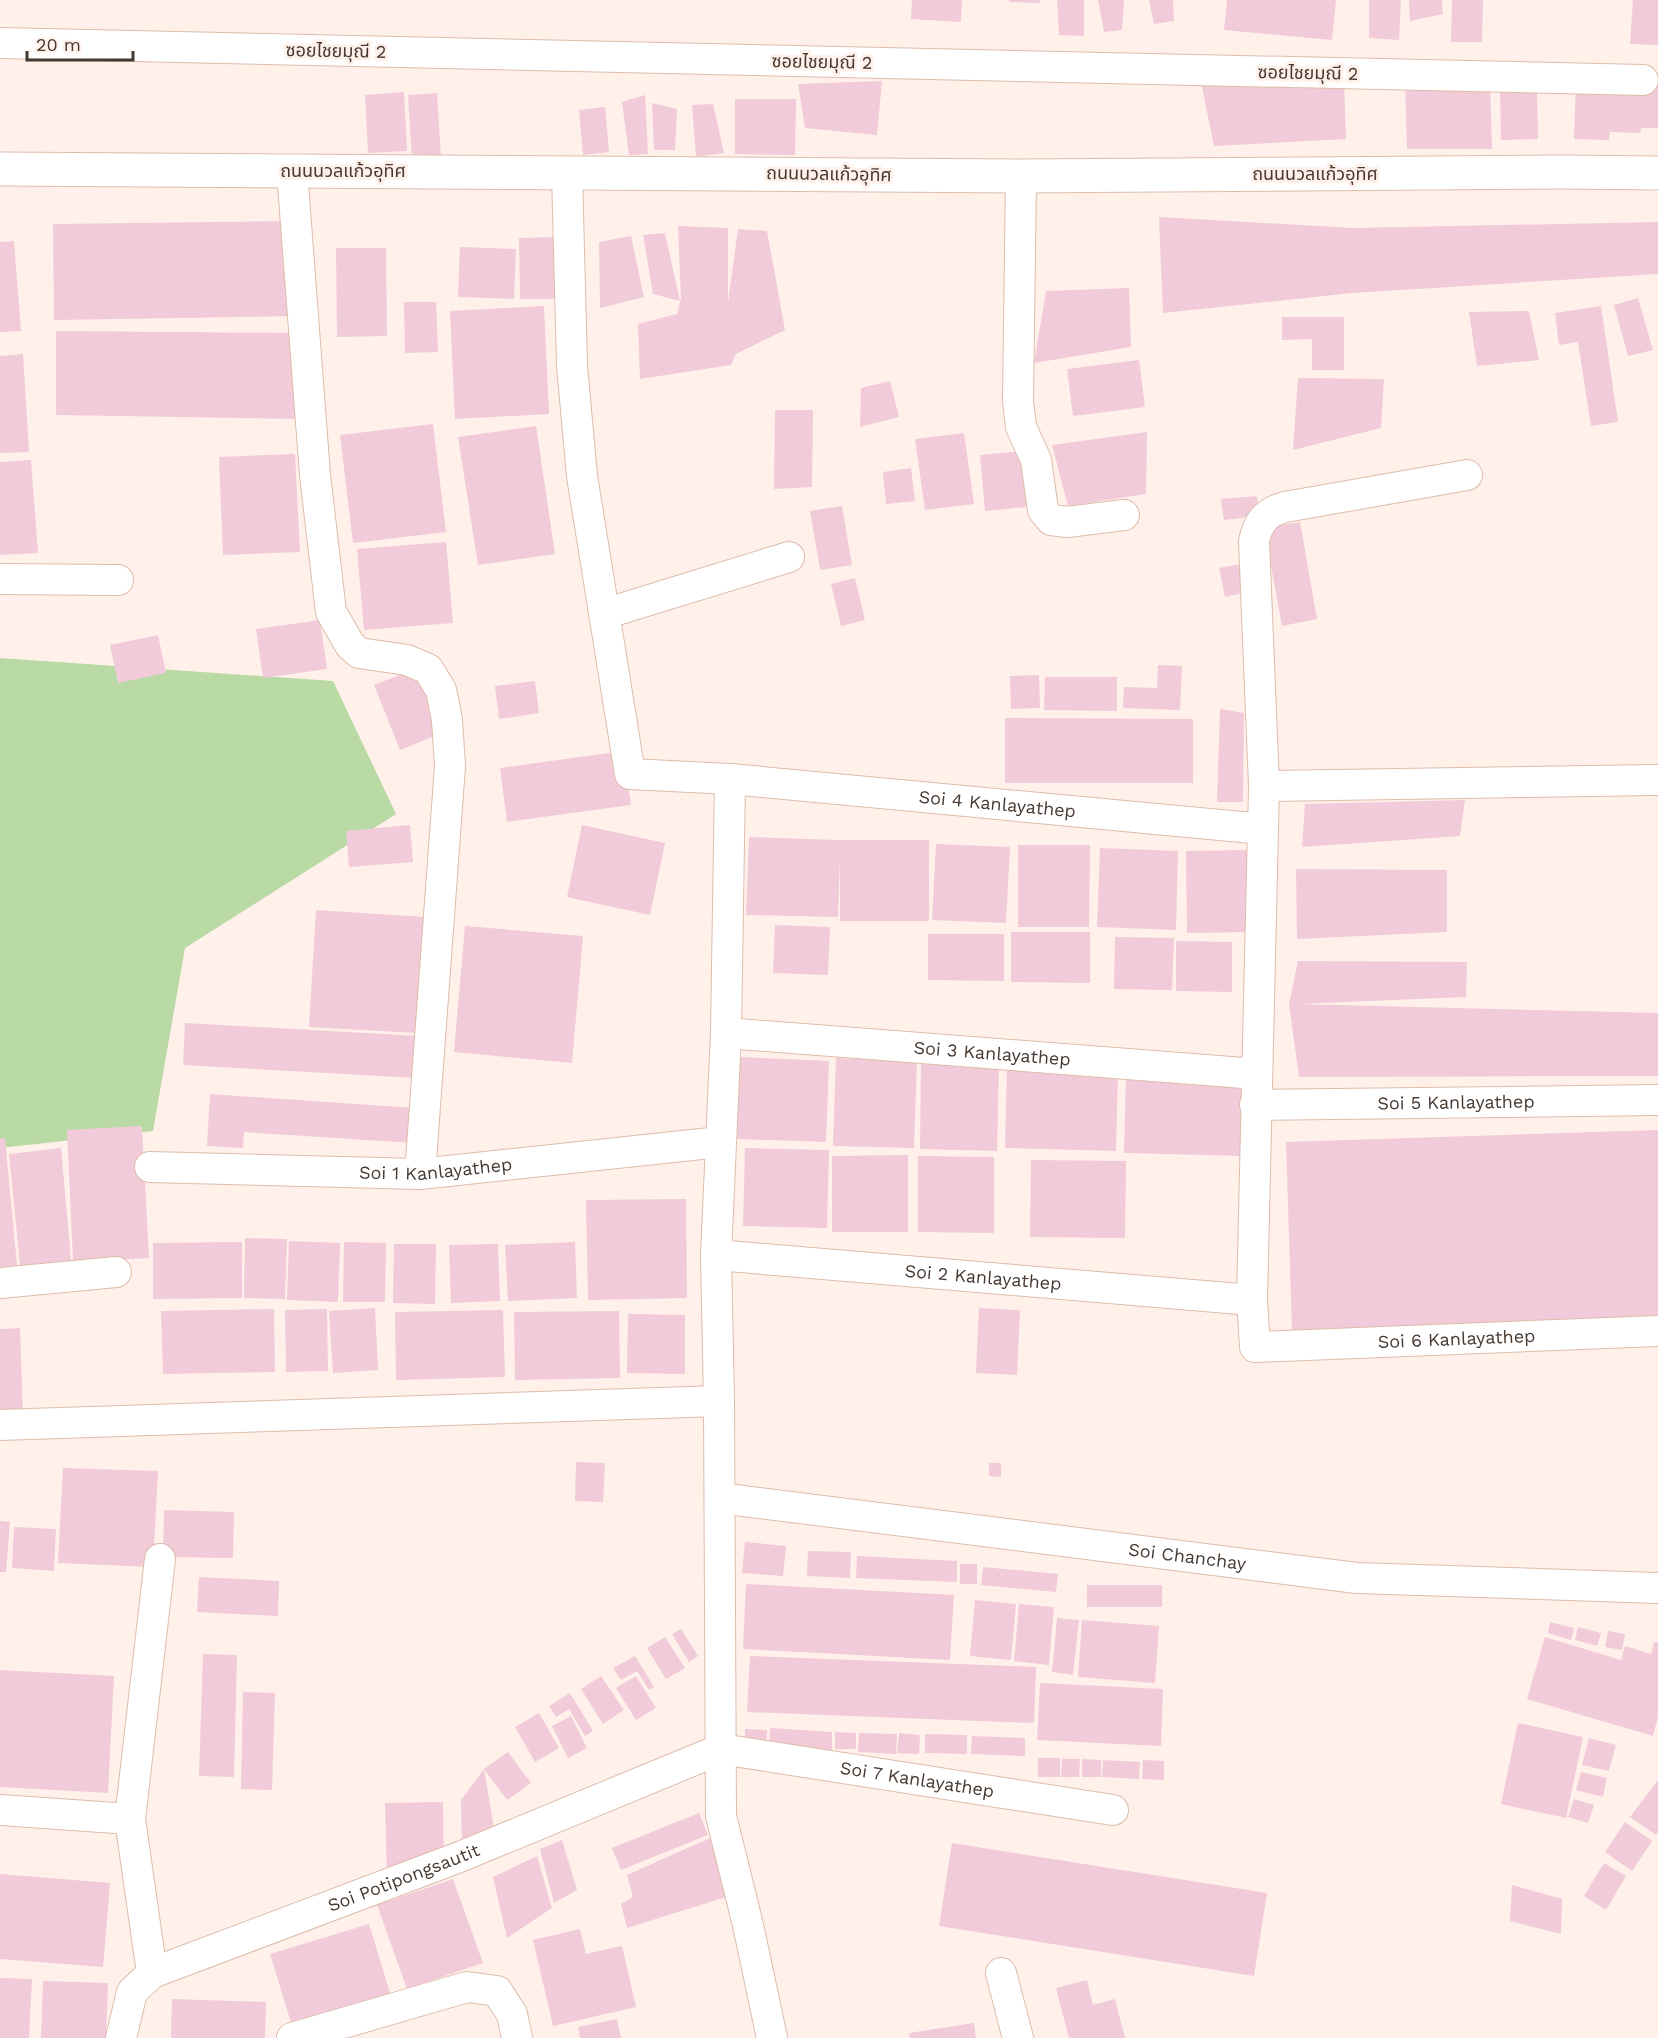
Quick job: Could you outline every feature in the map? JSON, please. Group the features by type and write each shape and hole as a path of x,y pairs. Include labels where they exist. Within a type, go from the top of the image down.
{"street":[{"name":"ซอยไชยมุณี 2","path":"0,43 1643,80"},
{"name":"ถนนนวลแก้วอุทิศ","path":"0,169 1021,176 1658,173"},
{"path":"292,171 315,475 331,612 350,645 359,653 407,660 428,669 441,690 447,720 450,766 420,1174"},
{"path":"567,172 572,366 582,476 604,614 789,557"},
{"path":"1021,176 1018,401 1021,427 1036,460 1043,510 1051,520 1067,522 1124,515"},
{"path":"1252,1300 1264,786 1254,541 1257,527 1276,510 1285,507 1467,475"},
{"path":"0,579 118,580"},
{"name":"Soi 4 Kanlayathep","path":"604,614 630,774 730,779 1263,829"},
{"path":"730,779 726,1033 716,1256 722,1816 772,2038"},
{"path":"1264,786 1658,780"},
{"name":"Soi 3 Kanlayathep","path":"726,1033 1257,1074"},
{"name":"Soi 5 Kanlayathep","path":"1256,1105 1658,1100"},
{"name":"Soi 1 Kanlayathep","path":"150,1167 420,1174 720,1142"},
{"name":"Soi 2 Kanlayathep","path":"716,1256 1252,1300"},
{"path":"0,1283 116,1272"},
{"name":"Soi 6 Kanlayathep","path":"1252,1300 1255,1347 1658,1331"},
{"path":"0,1425 719,1401"},
{"name":"Soi Chanchay","path":"720,1498 1357,1578 1658,1588"},
{"path":"152,1973 130,1819 160,1559"},
{"name":"Soi 7 Kanlayathep","path":"722,1749 1113,1810"},
{"name":"Soi Potipongsautit","path":"121,2038 132,1992 152,1973 457,1858 722,1749"},
{"path":"0,1810 130,1819"},
{"path":"1001,1973 1018,2038"},
{"path":"292,2038 466,1987 497,1991 512,2014 517,2038"}],"green space":[{"path":"0,658 333,681 396,814 185,948 153,1131 0,1148"}],"building":[{"path":"912,0 962,0 961,22 911,19"},
{"path":"1009,0 1040,0 1040,3 1009,2"},
{"path":"1057,0 1084,0 1084,36 1059,35"},
{"path":"1098,0 1124,0 1122,30 1104,32"},
{"path":"1149,0 1173,0 1174,21 1154,24"},
{"path":"1227,0 1336,0 1332,40 1224,30"},
{"path":"1369,0 1401,0 1399,40 1369,38"},
{"path":"1409,0 1442,0 1443,14 1410,21"},
{"path":"1452,0 1483,0 1482,42 1451,42"},
{"path":"1633,0 1658,0 1658,45 1630,44"},
{"path":"1200,77 1344,82 1346,139 1214,146"},
{"path":"1576,80 1658,83 1658,128 1641,128 1640,133 1610,132 1609,140 1574,139"},
{"path":"882,81 877,135 805,128 798,84"},
{"path":"1405,81 1490,82 1492,149 1407,149"},
{"path":"1537,90 1538,139 1501,140 1500,91"},
{"path":"404,92 407,151 368,153 365,95"},
{"path":"437,93 441,158 412,160 408,95"},
{"path":"645,95 648,154 629,155 622,102"},
{"path":"735,99 796,99 795,155 735,154"},
{"path":"652,103 677,109 675,150 654,150"},
{"path":"713,104 724,153 696,157 692,105"},
{"path":"605,107 609,152 583,155 579,110"},
{"path":"1159,217 1353,228 1658,222 1658,274 1352,293 1163,313"},
{"path":"294,221 295,316 54,320 53,224"},
{"path":"678,226 728,228 728,302 738,229 767,231 785,330 736,354 731,365 640,379 638,324 677,314 681,298"},
{"path":"665,233 680,301 653,294 643,235"},
{"path":"631,236 644,297 600,308 599,242"},
{"path":"557,237 557,299 520,299 519,238"},
{"path":"14,241 21,331 0,332 0,242"},
{"path":"460,247 516,249 514,299 458,297"},
{"path":"336,248 386,248 387,336 337,337"},
{"path":"1129,288 1131,347 1034,363 1046,291"},
{"path":"1638,298 1653,350 1628,356 1614,305"},
{"path":"404,302 436,302 438,352 405,353"},
{"path":"544,306 549,414 455,419 450,311"},
{"path":"1601,306 1618,422 1591,426 1578,342 1559,345 1555,313"},
{"path":"1529,311 1539,360 1477,366 1469,312"},
{"path":"1282,317 1344,317 1344,370 1312,370 1312,339 1282,340"},
{"path":"56,331 301,333 300,419 56,415"},
{"path":"23,354 29,452 0,453 0,356"},
{"path":"1139,360 1145,407 1073,416 1067,369"},
{"path":"1298,378 1384,379 1381,428 1293,450"},
{"path":"890,381 899,417 860,427 861,388"},
{"path":"775,410 813,410 812,487 774,489"},
{"path":"433,424 446,532 353,543 340,435"},
{"path":"536,426 555,554 478,565 458,437"},
{"path":"1147,432 1146,494 1068,506 1052,445"},
{"path":"964,433 974,504 925,510 915,439"},
{"path":"1022,451 1027,507 985,511 980,455"},
{"path":"295,454 300,552 223,555 219,457"},
{"path":"31,460 38,553 0,555 0,462"},
{"path":"911,468 915,501 886,504 883,472"},
{"path":"1257,496 1259,516 1224,520 1221,499"},
{"path":"842,506 852,565 820,570 810,511"},
{"path":"1300,522 1317,619 1282,626 1264,528"},
{"path":"446,542 453,623 364,630 357,549"},
{"path":"1241,564 1247,592 1225,597 1219,568"},
{"path":"855,578 865,620 841,626 831,584"},
{"path":"320,620 327,669 263,678 256,629"},
{"path":"158,635 166,673 118,683 110,645"},
{"path":"1158,665 1182,666 1180,710 1123,708 1124,687 1157,688"},
{"path":"417,668 442,733 400,750 374,685"},
{"path":"1039,675 1040,708 1011,709 1010,676"},
{"path":"1045,677 1117,677 1117,711 1044,710"},
{"path":"535,681 539,713 499,719 495,686"},
{"path":"1220,709 1244,713 1243,802 1217,802"},
{"path":"1005,718 1193,719 1193,783 1005,783"},
{"path":"623,751 631,805 507,822 500,768"},
{"path":"1465,800 1460,836 1302,847 1305,804"},
{"path":"410,825 413,862 349,867 346,831"},
{"path":"582,825 665,843 650,915 567,897"},
{"path":"749,837 929,840 929,921 840,921 840,858 838,917 746,915"},
{"path":"936,844 1010,847 1006,923 932,920"},
{"path":"1018,845 1090,845 1089,927 1018,927"},
{"path":"1100,848 1178,851 1176,930 1097,927"},
{"path":"1253,850 1253,932 1187,933 1186,851"},
{"path":"1296,869 1447,870 1447,932 1297,939"},
{"path":"316,910 424,917 417,1033 309,1027"},
{"path":"775,925 830,927 828,975 773,973"},
{"path":"465,926 583,936 572,1063 454,1052"},
{"path":"1011,932 1090,932 1090,983 1011,982"},
{"path":"928,934 1004,934 1004,981 928,980"},
{"path":"1115,937 1174,938 1172,990 1114,989"},
{"path":"1176,941 1232,942 1232,992 1176,991"},
{"path":"1298,961 1467,962 1466,997 1298,1004 1658,1013 1658,1076 1299,1077 1289,1004"},
{"path":"185,1023 419,1036 416,1078 183,1065"},
{"path":"740,1057 829,1061 826,1142 737,1139"},
{"path":"836,1058 917,1061 914,1148 833,1146"},
{"path":"921,1062 999,1064 997,1151 920,1149"},
{"path":"1007,1067 1118,1070 1116,1151 1005,1148"},
{"path":"1126,1074 1246,1076 1244,1156 1124,1153"},
{"path":"210,1094 415,1108 413,1143 244,1132 243,1148 207,1146"},
{"path":"142,1126 149,1258 73,1262 67,1130"},
{"path":"1658,1130 1658,1318 1292,1330 1286,1142"},
{"path":"5,1138 18,1275 0,1277 0,1139"},
{"path":"61,1148 72,1270 21,1275 9,1154"},
{"path":"745,1148 829,1150 827,1228 743,1226"},
{"path":"908,1155 908,1232 832,1232 832,1156"},
{"path":"918,1156 994,1157 994,1233 918,1232"},
{"path":"1031,1160 1126,1161 1125,1238 1030,1237"},
{"path":"686,1199 687,1298 588,1300 586,1200"},
{"path":"245,1238 287,1239 285,1299 244,1298"},
{"path":"289,1241 340,1243 338,1302 287,1300"},
{"path":"242,1242 242,1298 153,1299 153,1243"},
{"path":"344,1242 386,1243 385,1302 343,1302"},
{"path":"575,1242 577,1298 508,1301 505,1245"},
{"path":"394,1244 436,1244 435,1304 393,1303"},
{"path":"498,1244 500,1301 451,1303 449,1245"},
{"path":"375,1308 378,1370 333,1373 329,1311"},
{"path":"979,1308 1020,1310 1017,1375 976,1373"},
{"path":"274,1309 275,1372 163,1374 161,1311"},
{"path":"327,1309 328,1371 286,1372 285,1310"},
{"path":"503,1310 505,1377 396,1380 395,1312"},
{"path":"619,1311 620,1378 515,1380 514,1312"},
{"path":"628,1314 685,1315 685,1374 627,1373"},
{"path":"20,1328 23,1418 0,1418 0,1329"},
{"path":"576,1462 605,1463 603,1502 575,1501"},
{"path":"989,1463 1001,1463 1001,1477 989,1476"},
{"path":"63,1468 158,1471 153,1567 58,1563"},
{"path":"164,1510 234,1512 233,1558 163,1557"},
{"path":"0,1521 10,1522 6,1572 0,1572"},
{"path":"14,1527 56,1529 54,1571 12,1568"},
{"path":"745,1542 786,1546 783,1576 742,1573"},
{"path":"808,1551 851,1552 850,1578 807,1576"},
{"path":"857,1556 957,1561 957,1582 856,1578"},
{"path":"960,1564 977,1564 977,1584 960,1584"},
{"path":"983,1567 1058,1574 1056,1592 981,1585"},
{"path":"199,1577 279,1581 278,1616 197,1612"},
{"path":"746,1584 954,1595 950,1660 743,1649"},
{"path":"1087,1585 1162,1585 1162,1607 1087,1607"},
{"path":"975,1600 1016,1604 1011,1660 970,1656"},
{"path":"1019,1604 1054,1607 1049,1665 1014,1661"},
{"path":"1057,1618 1079,1620 1073,1675 1052,1672"},
{"path":"1082,1620 1159,1626 1155,1683 1078,1677"},
{"path":"1550,1622 1574,1628 1571,1640 1548,1633"},
{"path":"1578,1627 1601,1633 1597,1646 1575,1640"},
{"path":"681,1629 698,1656 689,1662 672,1634"},
{"path":"1608,1631 1625,1634 1622,1650 1605,1647"},
{"path":"665,1637 685,1668 666,1679 647,1648"},
{"path":"1545,1637 1621,1660 1625,1646 1651,1654 1654,1642 1658,1643 1658,1717 1653,1736 1527,1699"},
{"path":"203,1654 237,1655 234,1777 199,1776"},
{"path":"635,1656 654,1687 649,1690 637,1671 621,1680 613,1668"},
{"path":"750,1656 1036,1667 1034,1723 747,1712"},
{"path":"0,1670 114,1676 108,1793 0,1787"},
{"path":"601,1676 624,1710 603,1724 581,1689"},
{"path":"636,1676 656,1708 636,1720 616,1688"},
{"path":"1040,1683 1163,1689 1161,1746 1037,1740"},
{"path":"243,1692 275,1693 272,1790 241,1789"},
{"path":"570,1693 593,1731 585,1736 569,1709 556,1717 549,1706"},
{"path":"539,1713 559,1748 535,1762 515,1727"},
{"path":"571,1716 587,1748 568,1758 552,1726"},
{"path":"1518,1723 1583,1737 1566,1818 1501,1804"},
{"path":"770,1728 832,1732 832,1751 769,1747"},
{"path":"745,1729 767,1730 766,1749 745,1748"},
{"path":"835,1732 856,1733 856,1749 835,1749"},
{"path":"859,1733 897,1734 896,1754 858,1752"},
{"path":"899,1733 920,1735 919,1754 897,1753"},
{"path":"925,1734 967,1735 967,1754 925,1753"},
{"path":"972,1736 1025,1738 1025,1756 971,1754"},
{"path":"1589,1738 1616,1745 1609,1771 1582,1765"},
{"path":"508,1752 531,1783 507,1800 484,1769"},
{"path":"1038,1758 1060,1758 1060,1777 1038,1777"},
{"path":"1062,1759 1080,1759 1079,1777 1061,1777"},
{"path":"1082,1759 1101,1760 1101,1777 1082,1777"},
{"path":"1103,1760 1140,1762 1139,1779 1102,1777"},
{"path":"1143,1760 1164,1761 1164,1780 1142,1779"},
{"path":"484,1769 496,1841 462,1852 461,1800"},
{"path":"1581,1772 1607,1778 1603,1797 1576,1790"},
{"path":"1658,1780 1658,1832 1656,1835 1630,1817"},
{"path":"1574,1799 1594,1805 1588,1823 1568,1817"},
{"path":"443,1802 444,1875 387,1876 385,1803"},
{"path":"699,1813 708,1835 621,1870 612,1848"},
{"path":"1625,1822 1652,1841 1632,1871 1605,1852"},
{"path":"710,1838 726,1897 627,1928 621,1904 633,1897 627,1875"},
{"path":"562,1840 577,1890 554,1903 540,1849"},
{"path":"952,1843 1267,1893 1254,1976 939,1926"},
{"path":"537,1856 552,1908 507,1938 493,1877"},
{"path":"1604,1863 1626,1876 1606,1910 1584,1896"},
{"path":"0,1874 110,1883 103,1967 0,1959"},
{"path":"453,1879 483,1963 407,1989 377,1905"},
{"path":"1512,1885 1562,1899 1561,1934 1510,1921"},
{"path":"369,1924 391,1996 292,2026 270,1954"},
{"path":"580,1929 586,1954 622,1946 636,2007 553,2026 533,1940"},
{"path":"0,1978 32,1979 29,2038 0,2038"},
{"path":"1087,1980 1093,2005 1115,1999 1125,2038 1069,2038 1056,1988"},
{"path":"43,1981 108,1983 106,2038 41,2038"},
{"path":"172,1999 266,2002 265,2038 171,2038"},
{"path":"617,2019 621,2038 580,2038 578,2027"},
{"path":"974,2023 976,2038 910,2038 909,2033"}]}
